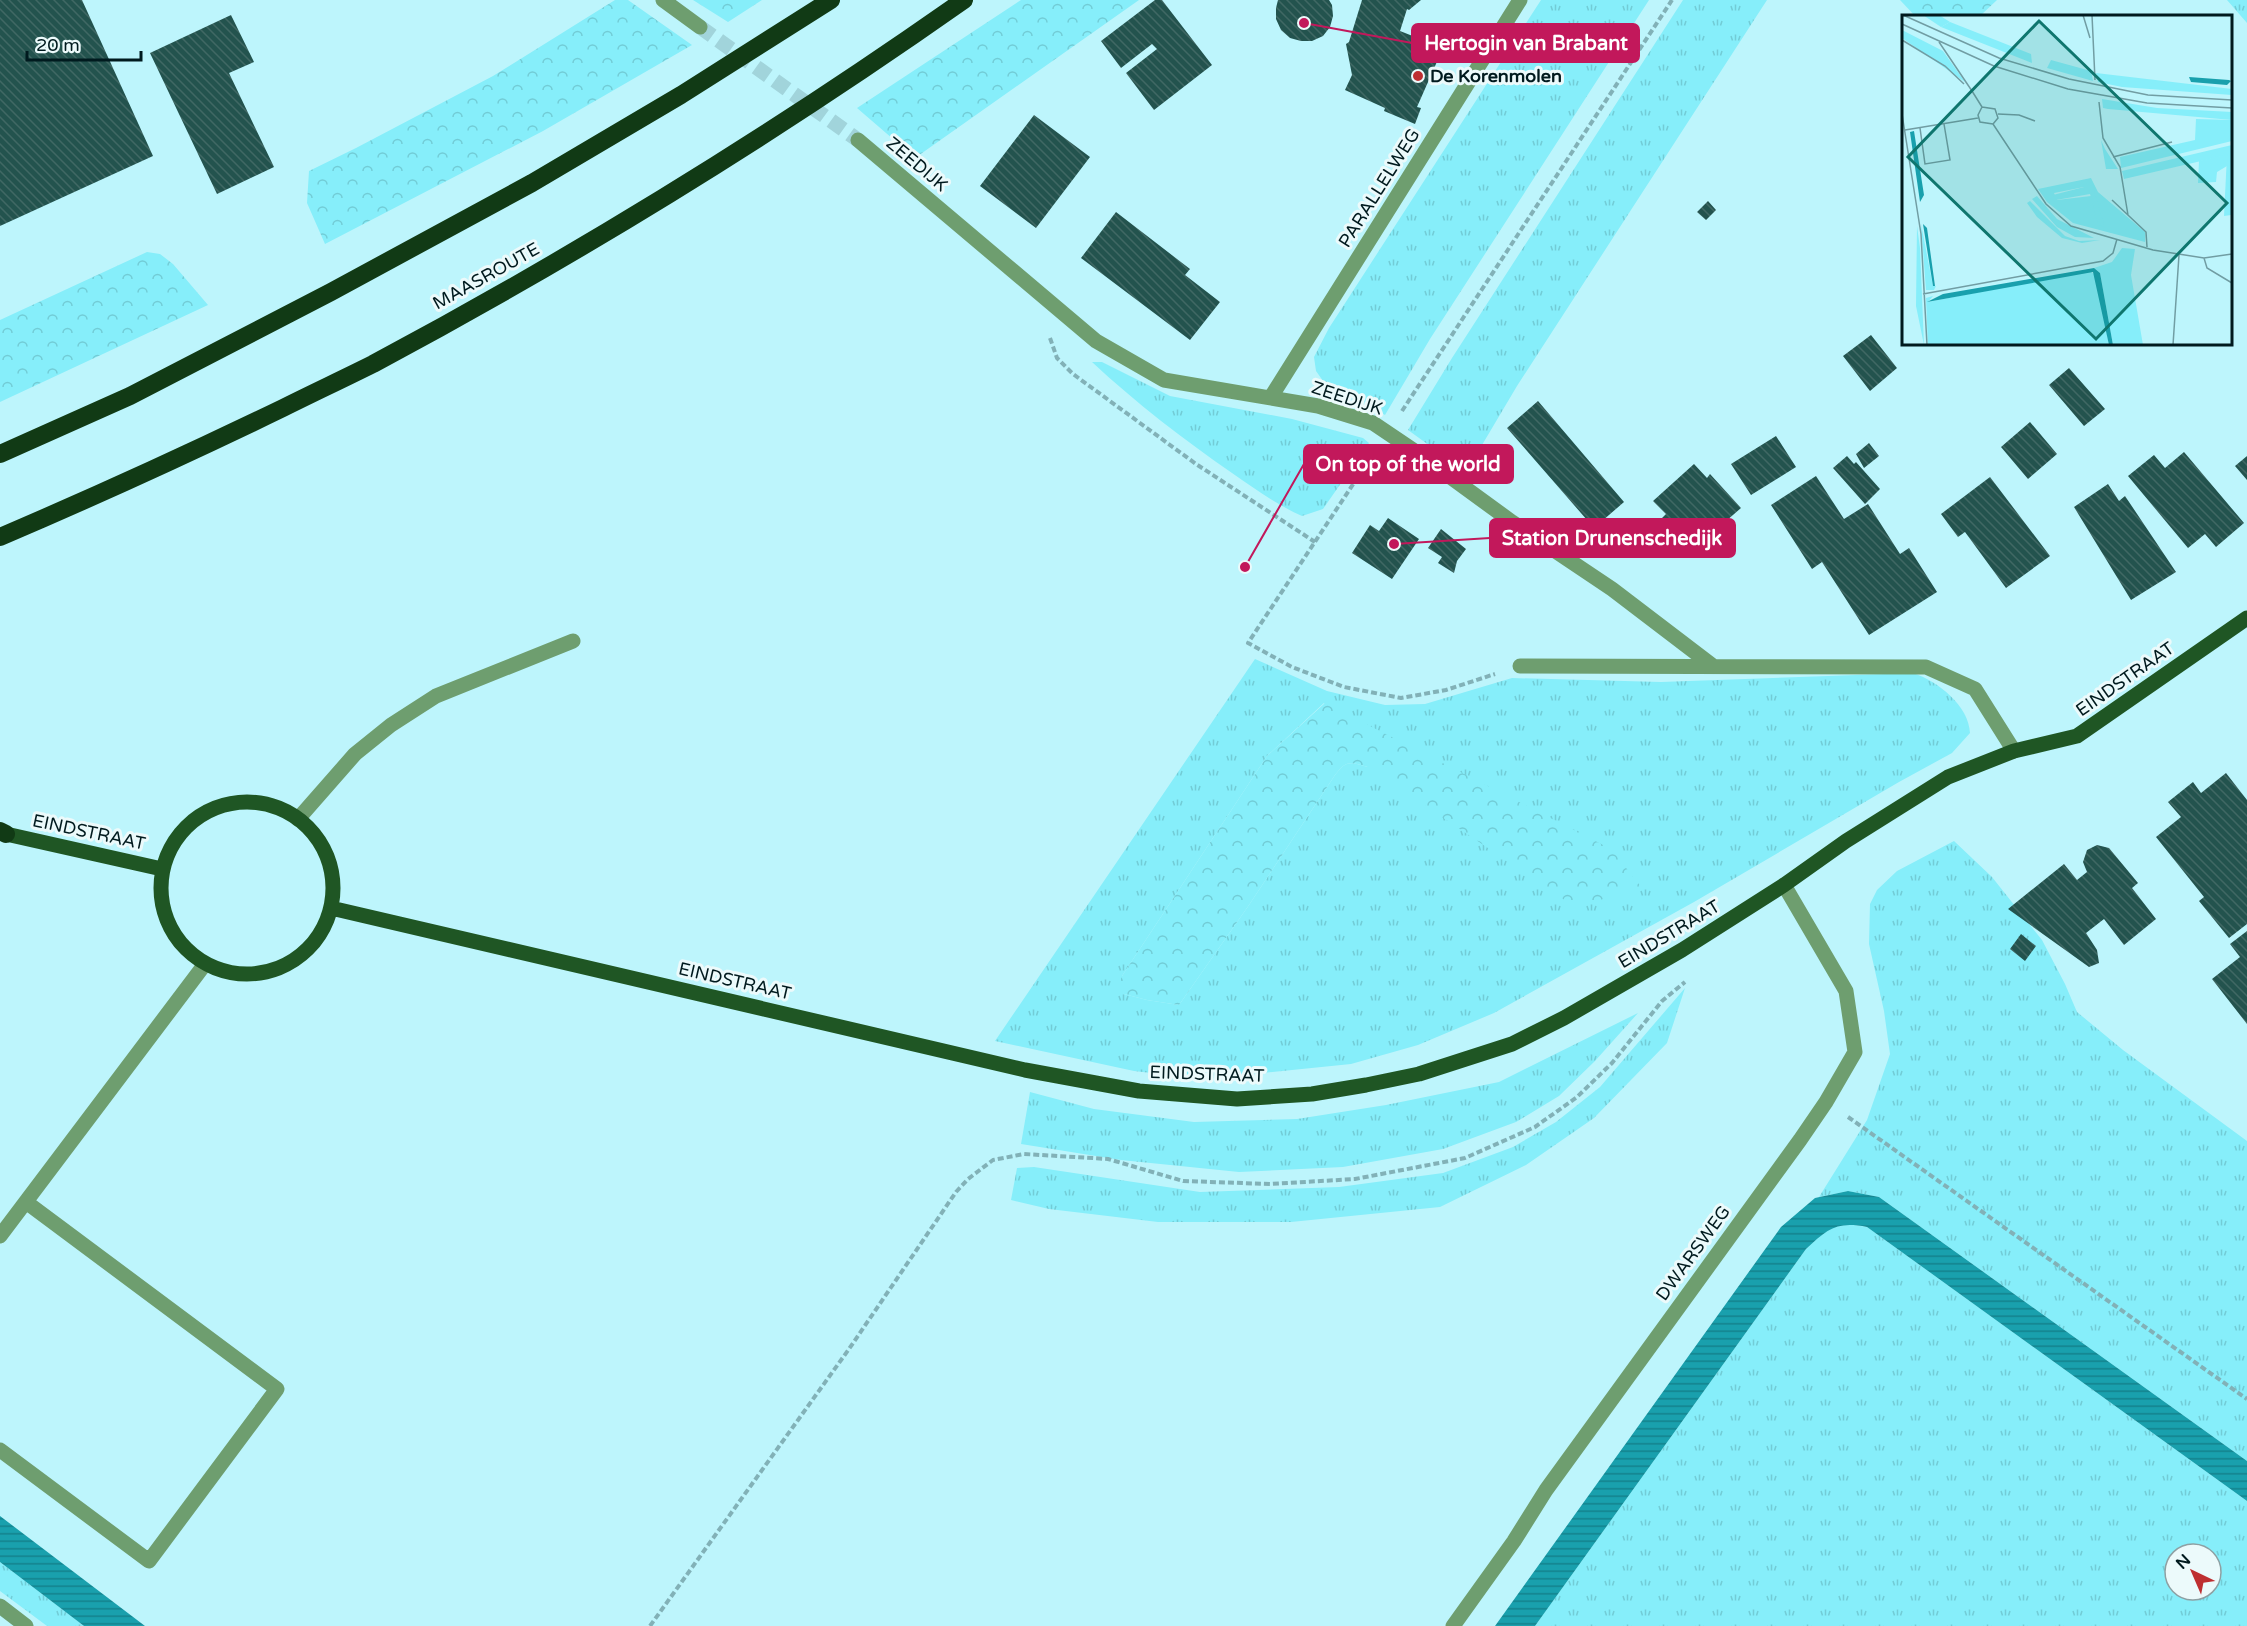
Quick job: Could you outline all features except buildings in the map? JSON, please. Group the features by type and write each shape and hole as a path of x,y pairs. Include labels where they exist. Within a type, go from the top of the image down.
{"highway":[{"path":"0,454 130,396 522,188 681,95 831,0"},
{"name":"MAASROUTE","path":"0,537 167,465 392,353 587,243 731,155 894,50 964,0"}],"main road":[{"name":"EINDSTRAAT","path":"331,908 1025,1070 1139,1091 1237,1099 1312,1094 1419,1074 1512,1044 1564,1018 1682,950 1948,777 2014,751 2077,736 2247,618"},
{"path":"252,801 281,808 298,819 306,824 325,849 333,878 331,908 318,937 296,959 266,972 235,974 205,964 183,946 168,923 160,896 162,869 174,840 195,818 222,805 252,801"},
{"name":"EINDSTRAAT","path":"2,833 162,869"}],"street":[{"path":"663,0 700,27"},
{"name":"PARALLELWEG","path":"1271,397 1520,0"},
{"name":"ZEEDIJK","path":"858,140 1096,341 1164,380 1318,406 1373,423 1611,589 1713,666"},
{"path":"298,819 355,754 391,725 436,696 573,641"},
{"path":"1520,666 1926,667 1975,689 2014,751"},
{"name":"DWARSWEG","path":"1453,1626 1514,1541 1546,1490 1826,1102 1855,1052 1846,991 1784,885"},
{"path":"0,1236 205,964"},
{"path":"0,1450 149,1561 277,1389 26,1202"},
{"path":"0,1606 26,1626"}],"path":[{"path":"1420,383 1671,0"},
{"path":"1033,286 1057,358 1073,374 1196,464 1315,542"},
{"path":"1356,481 1248,643 1292,668 1344,687 1401,698 1446,690 1520,666"},
{"path":"650,1626 849,1349 956,1192 968,1179 993,1160 1024,1154 1108,1160 1183,1181 1270,1184 1355,1179 1465,1158 1535,1127 1577,1097 1611,1063 1662,1001 1689,979"},
{"path":"1826,1102 2247,1398"}],"green space":[{"path":"615,0 628,0 692,45 543,131 325,244 307,203 309,171 493,76"},
{"path":"693,0 762,0 728,22"},
{"path":"1021,0 1139,0 915,158 857,108"},
{"path":"1541,0 1649,0 1430,339 1385,415 1358,398 1328,388 1316,371 1314,357 1329,328"},
{"path":"1683,0 1767,0 1517,386 1466,472 1408,430"},
{"path":"1900,0 1997,0 1981,15 1914,15"},
{"path":"2227,0 2247,0 2247,23"},
{"path":"147,252 160,254 173,264 208,305 0,402 0,320"},
{"path":"1092,362 1102,362 1170,396 1292,419 1363,438 1369,443 1323,509 1302,516 1266,496 1196,447"},
{"path":"1255,659 1327,691 1385,705 1425,704 1512,678 1661,682 1913,673 1942,688 1958,704 1968,723 1970,733 1952,753 1694,902 1494,1013 1418,1045 1351,1064 1203,1079 1134,1071 995,1041","holes":["1324,703 1368,767 1349,763 1335,775 1179,1005 1124,994 1122,976 1267,756"]},
{"path":"1325,703 1611,849 1642,888 1575,907 1368,767 1349,763 1335,775 1179,1005 1124,994 1119,984 1122,976 1267,756"},
{"path":"1954,841 1992,877 2042,940 2077,1012 2123,1050 2247,1141 2247,1461 1879,1197 1848,1191 1819,1197 1867,1120 1890,1054 1884,1011 1869,944 1870,904 1877,890 1897,871"},
{"path":"1685,988 1667,1043 1594,1118 1526,1165 1440,1207 1291,1222 1158,1222 1049,1209 1011,1200 1017,1168 1034,1167 1200,1192 1339,1187 1443,1173 1513,1147 1556,1122 1600,1087"},
{"path":"1638,1013 1595,1061 1559,1096 1516,1122 1443,1149 1343,1167 1239,1172 1121,1160 1021,1144 1030,1092 1094,1109 1194,1122 1297,1119 1386,1105 1499,1082"},
{"path":"1848,1224 1867,1227 2247,1501 2247,1626 1535,1626 1806,1249 1829,1228"},
{"path":"0,1562 84,1626 47,1626 0,1591"}],"shaded area":[{"path":"1848,1191 1879,1197 2247,1461 2247,1501 1867,1227 1840,1226 1820,1236 1806,1249 1535,1626 1495,1626 1781,1227 1815,1198"},
{"path":"0,1516 145,1626 84,1626 0,1562"}],"tunnel":[{"path":"700,27 858,140"}],"place":[{"name":"Hertogin van Brabant","path":"1304,23"},
{"name":"De Korenmolen","path":"1418,76"},
{"name":"Station Drunenschedijk","path":"1394,544"},
{"name":"On top of the world","path":"1245,567"}]}
